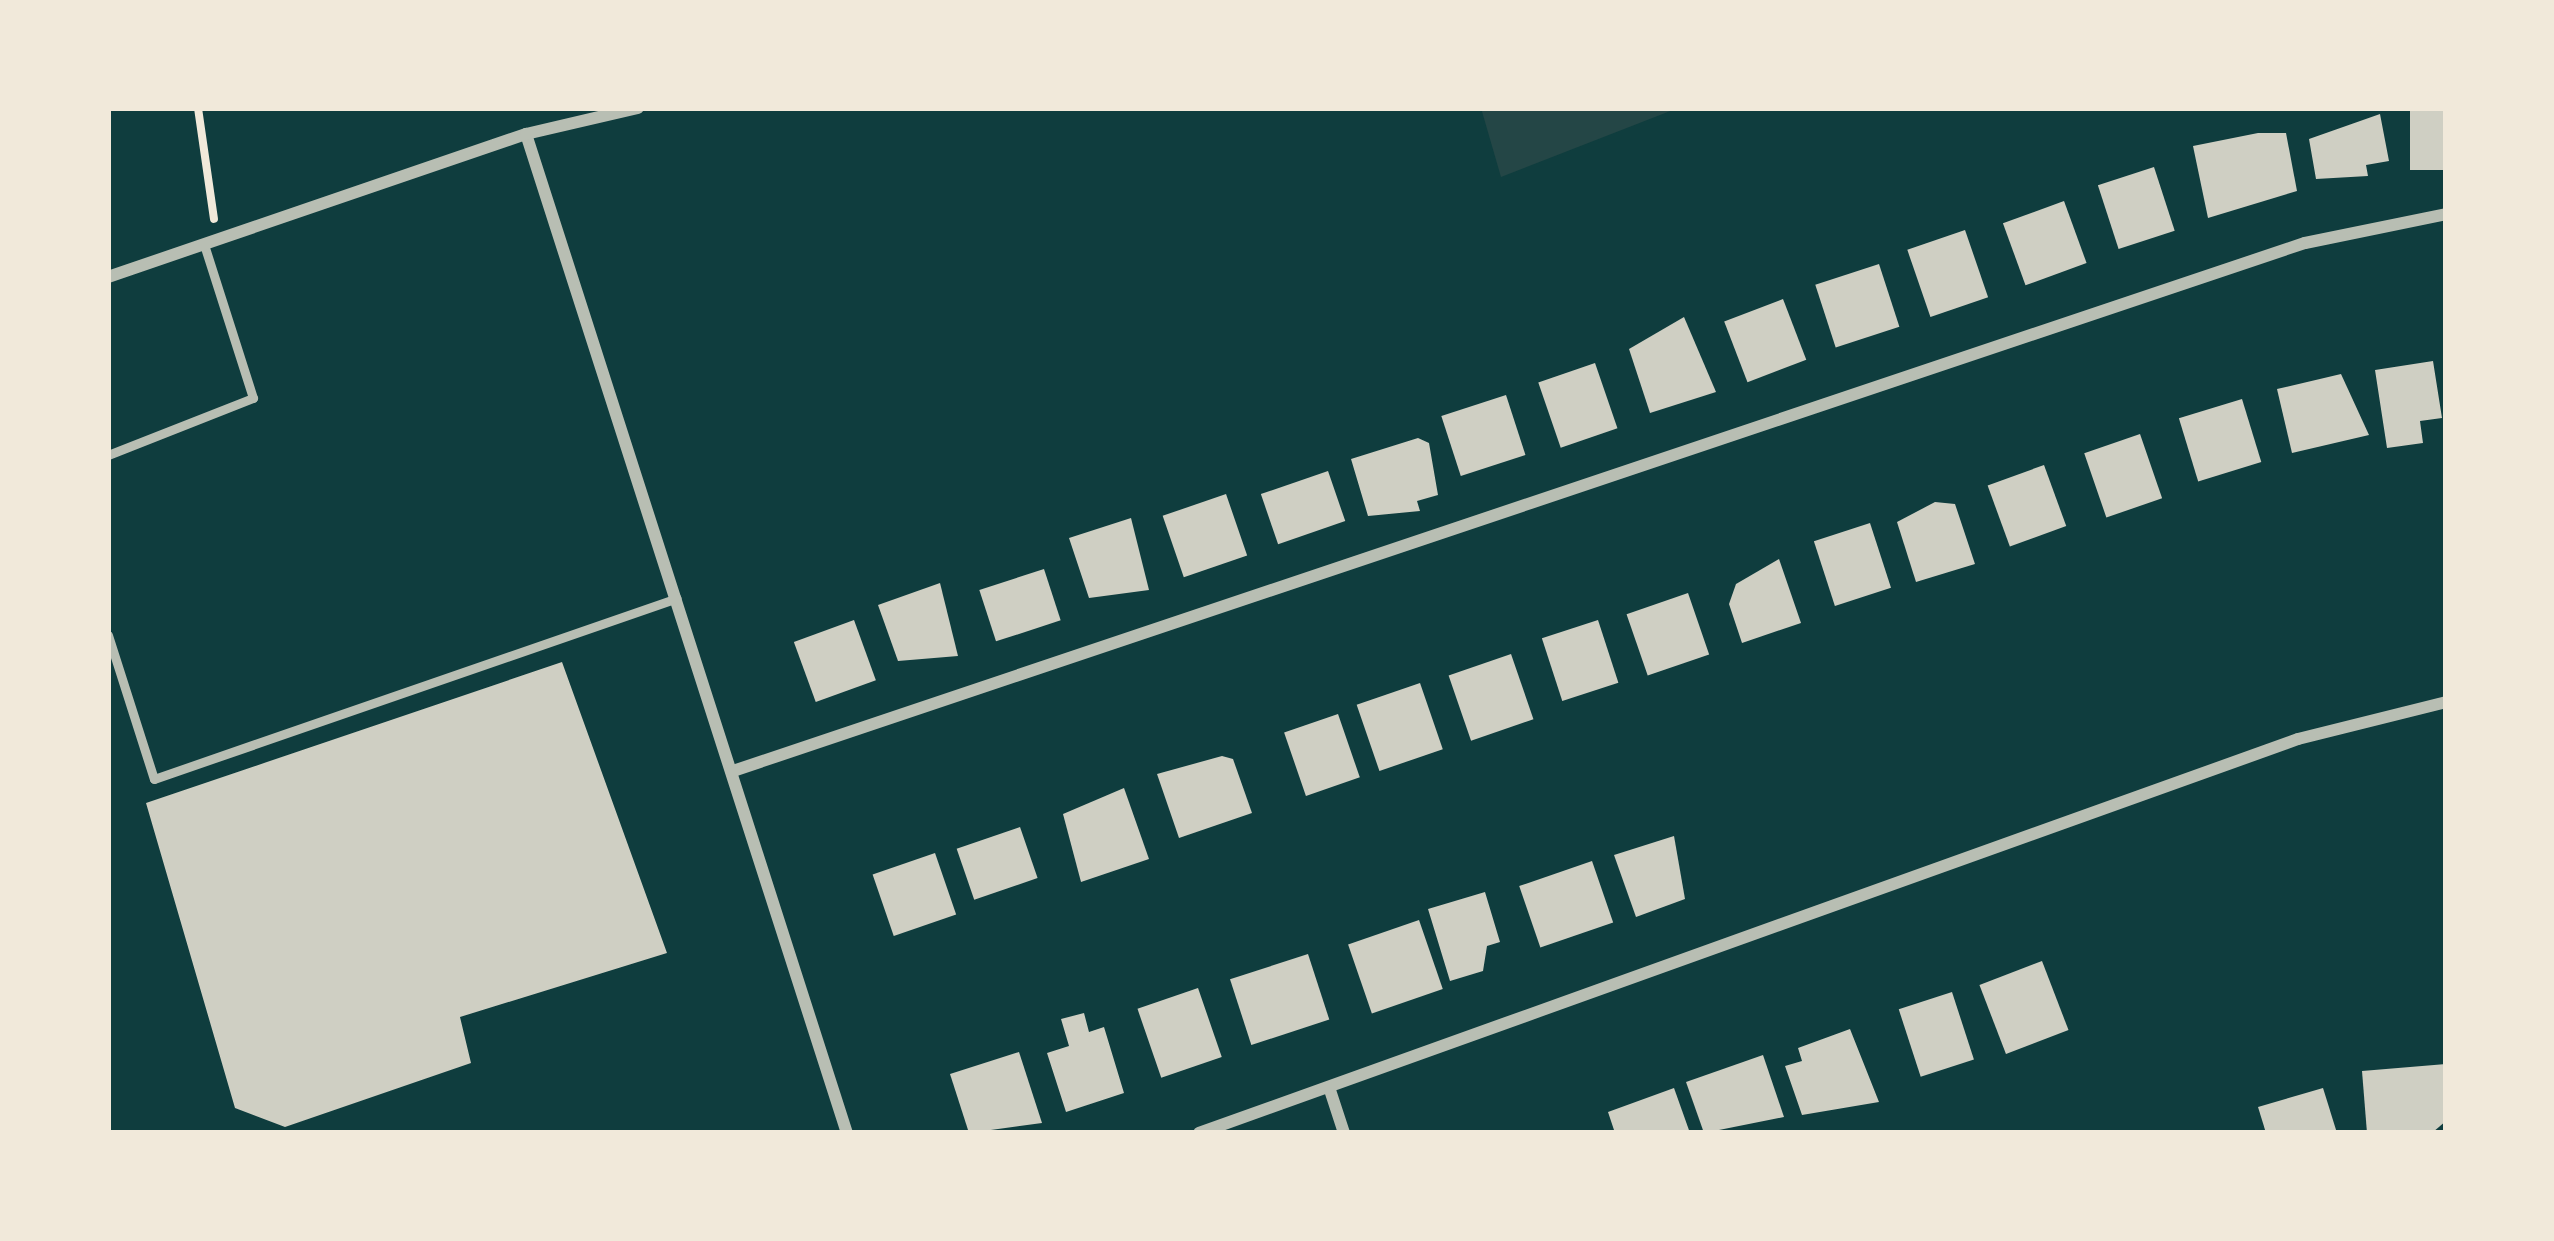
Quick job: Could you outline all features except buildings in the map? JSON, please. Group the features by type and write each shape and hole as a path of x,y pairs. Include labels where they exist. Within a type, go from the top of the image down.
{"street":[{"path":"108,277 526,134 638,108"},
{"path":"526,134 848,1133"},
{"path":"733,771 2305,243 2446,214"},
{"path":"1199,1133 2298,740 2446,703"},
{"path":"1329,1087 1344,1133"}],"lane":[{"path":"108,454 254,398 211,242"},
{"path":"108,635 154,778 677,598"}],"path":[{"path":"198,108 211,242"}],"shaded area":[{"path":"1481,108 1678,108 1501,177"}]}
